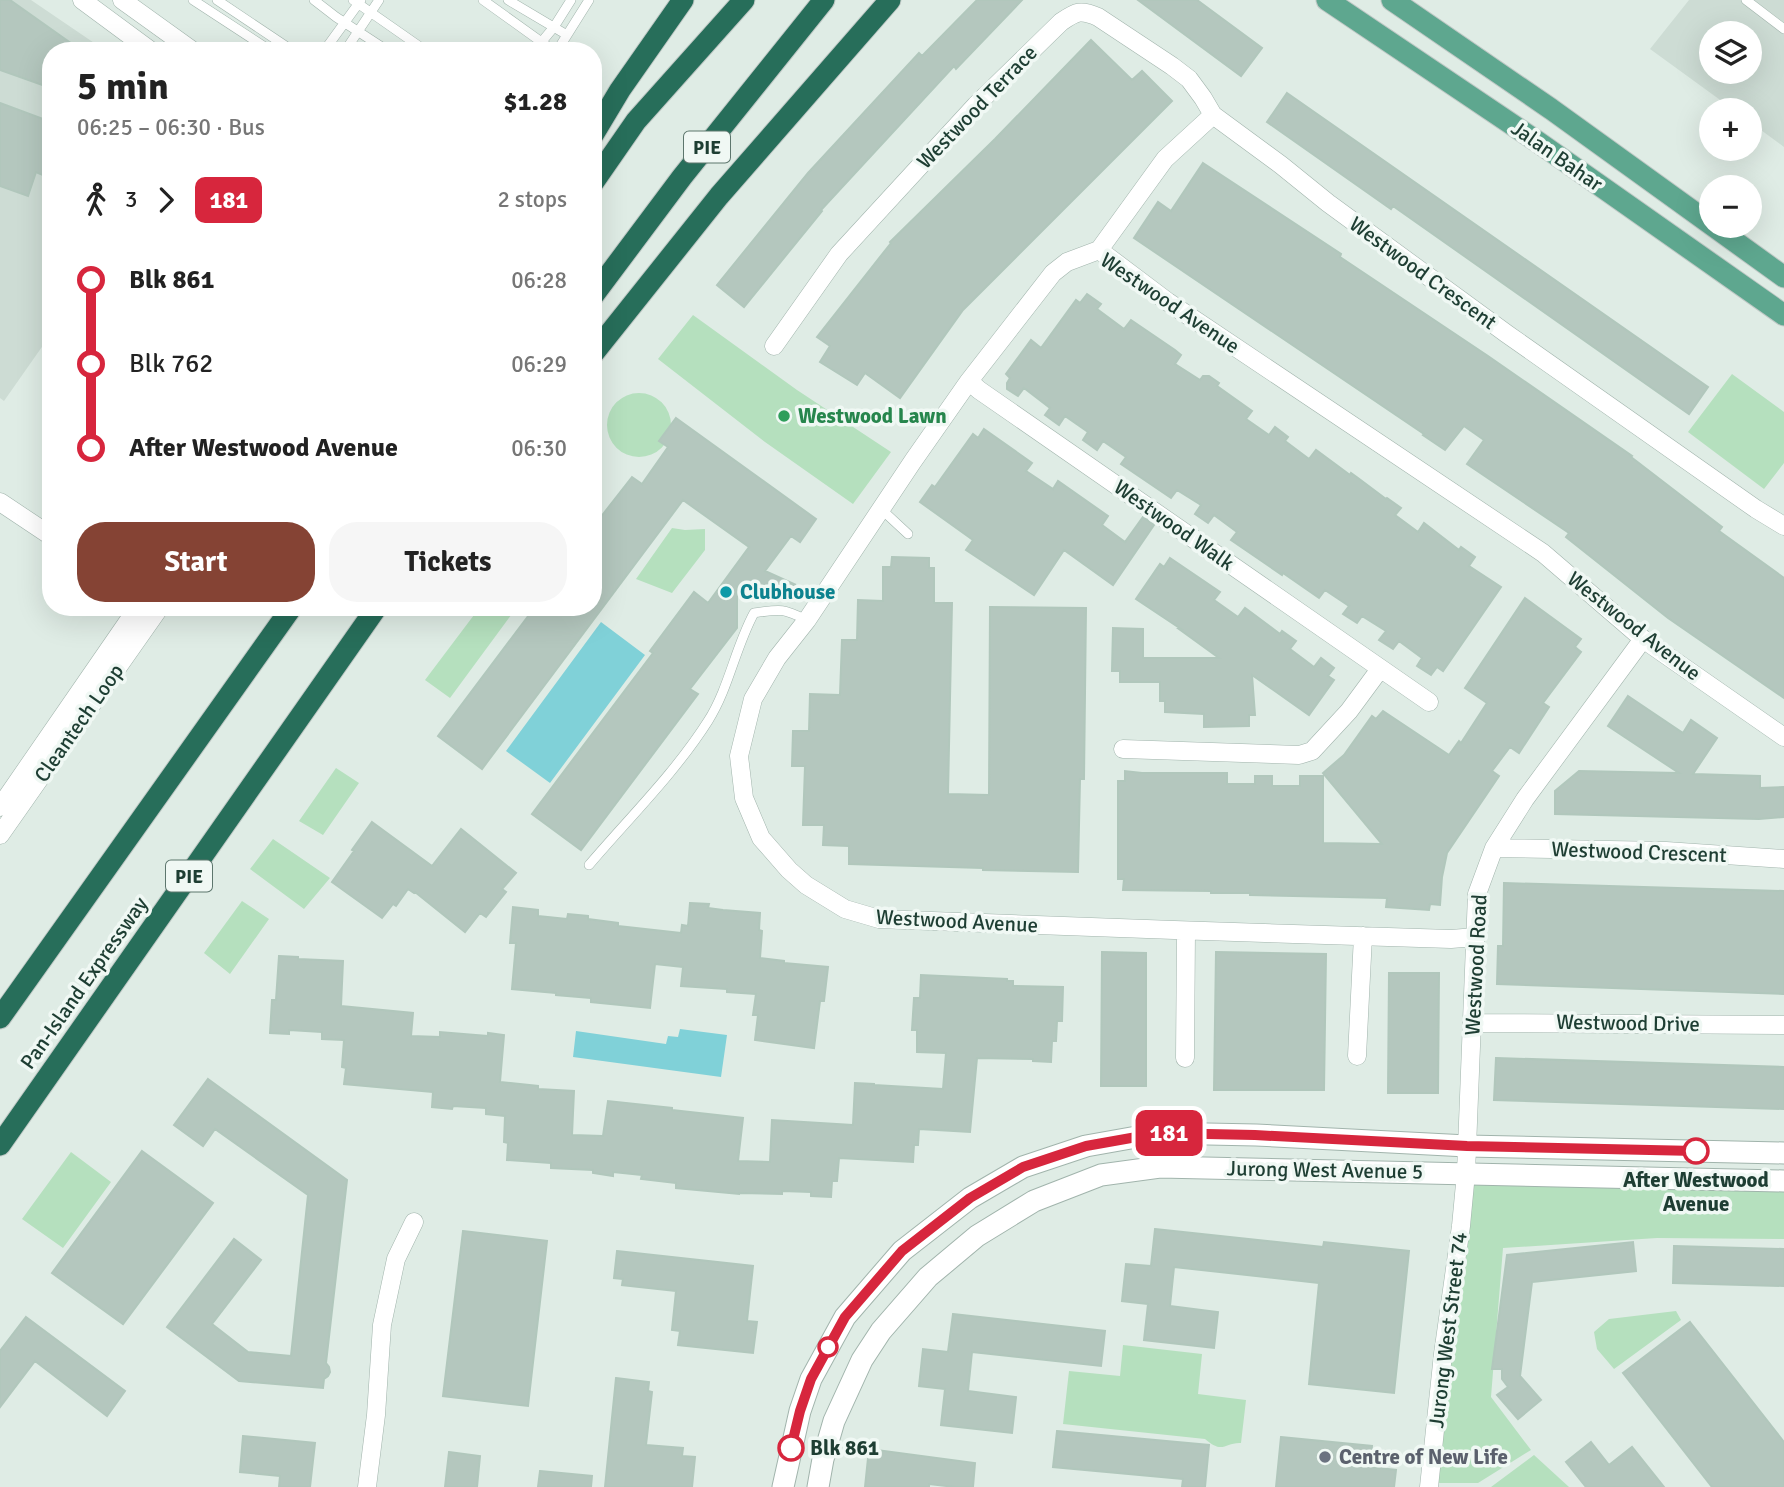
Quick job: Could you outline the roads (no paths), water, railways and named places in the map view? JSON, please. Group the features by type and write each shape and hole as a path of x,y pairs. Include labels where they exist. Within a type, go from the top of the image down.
{"highway":[{"path":"602,120 683,0"},
{"path":"602,170 636,121 744,0"},
{"name":"PIE","path":"602,284 682,177 824,0"},
{"path":"602,343 719,196 890,0"},
{"path":"0,1018 286,616"},
{"name":"Pan-Island Expressway","path":"0,1145 371,616"}],"main road":[{"name":"Jalan Bahar","path":"1326,0 1538,142 1784,315"},
{"name":"Jalan Bahar","path":"1392,0 1782,273"},
{"path":"1538,142 1555,141 1562,132 1560,121 1551,109"}],"street":[{"path":"82,0 139,42"},
{"path":"121,0 180,42"},
{"name":"Westwood Terrace","path":"774,346 839,254 890,197 976,105 1061,22 1075,13 1086,12 1098,17 1172,66 1189,79 1213,115"},
{"path":"1099,250 1165,159 1213,115"},
{"name":"Westwood Crescent","path":"1213,115 1507,334 1784,526"},
{"name":"Westwood Avenue","path":"1476,937 1451,939 879,919 845,909 806,885 761,838 744,798 739,756 753,699 777,657 807,620 880,508 969,382 1052,273 1068,262 1099,250 1168,302 1543,553 1643,639 1784,737"},
{"name":"Westwood Walk","path":"969,382 1429,702"},
{"path":"0,502 42,530"},
{"name":"Cleantech Loop","path":"0,807 132,616"},
{"name":"Cleantech Loop","path":"0,835 151,616"},
{"name":"Westwood Road","path":"1466,1173 1477,894 1494,848 1525,799 1643,639"},
{"path":"1123,749 1299,755 1312,751 1349,710 1380,669"},
{"name":"Westwood Crescent","path":"1494,848 1666,851 1784,859"},
{"path":"1185,1058 1186,931"},
{"path":"1357,1056 1363,936"},
{"name":"Westwood Drive","path":"1472,1023 1784,1025"},
{"name":"Jurong West Avenue 5","path":"783,1487 800,1411 811,1379 845,1317 902,1251 970,1198 1023,1167 1086,1146 1159,1133 1467,1146 1784,1153"},
{"name":"Jurong West Avenue 5","path":"818,1487 834,1421 862,1360 881,1331 928,1277 977,1236 1034,1201 1101,1175 1160,1167 1784,1181"},
{"name":"Jurong West Street 74","path":"1429,1487 1466,1173"},
{"path":"367,1487 376,1415 382,1325 396,1259 414,1222"}],"lane":[{"path":"193,0 257,42"},
{"path":"217,0 280,42"},
{"path":"314,0 374,42"},
{"path":"352,42 379,0"},
{"path":"482,0 540,41 554,27 571,0"},
{"path":"508,0 567,35"},
{"path":"562,42 589,0"},
{"path":"1746,0 1784,29"},
{"path":"331,42 357,1 414,42"},
{"path":"880,508 908,534"},
{"path":"589,865 673,767 708,720 719,700 744,632 754,613 779,609 807,620"}],"water":[{"path":"601,622 645,655 550,783 506,751"},
{"path":"680,1029 727,1035 721,1077 573,1057 576,1031 666,1044 668,1036 678,1037"}],"place":[{"name":"Westwood Lawn","path":"784,416"},
{"name":"Clubhouse","path":"726,592"},
{"name":"After Westwood Avenue","path":"1696,1151"},
{"name":"Blk 861","path":"791,1448"},
{"name":"Centre of New Life","path":"1325,1457"}]}
